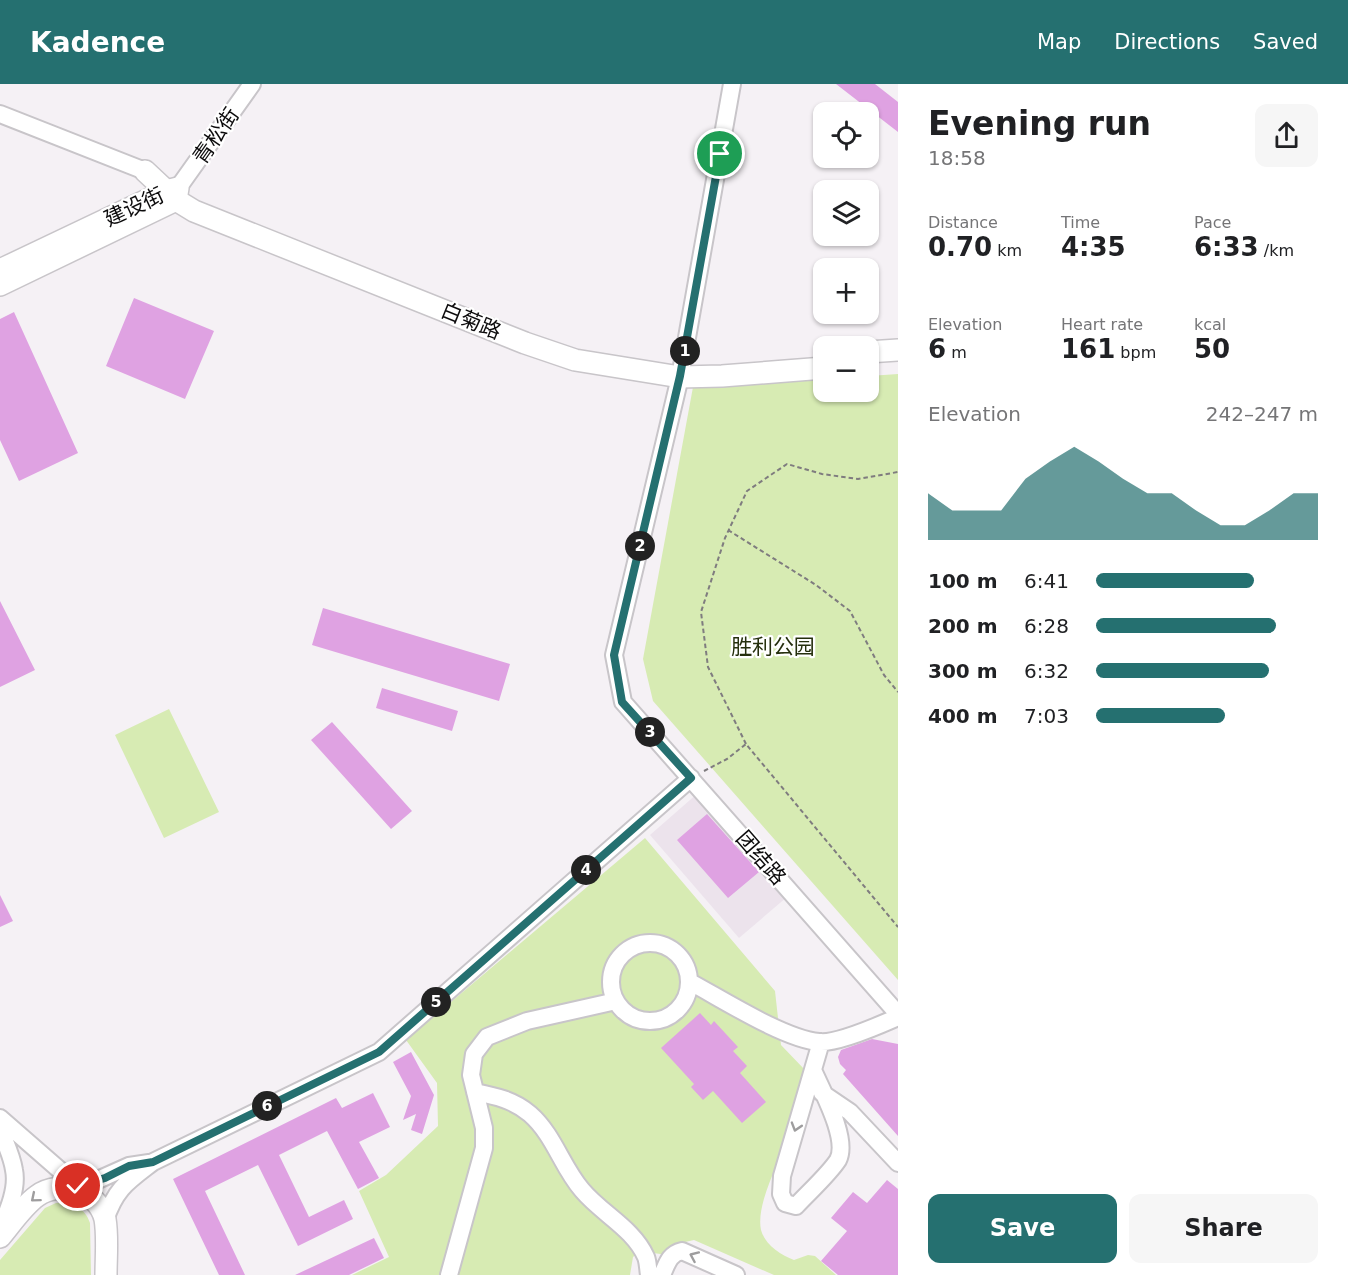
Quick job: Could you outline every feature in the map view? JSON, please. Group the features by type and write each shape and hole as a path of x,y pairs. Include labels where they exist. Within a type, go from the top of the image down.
{"main road":[{"name":"白菊路","path":"145,171 194,211 541,349 575,360 722,376 813,369"},
{"name":"建设街","path":"0,270 174,193"},
{"name":"建设街","path":"0,285 174,193"},
{"path":"879,351 898,350"},
{"name":"白菊路","path":"681,370 722,364 813,357"},
{"path":"879,363 898,362"},
{"path":"3,1226 36,1196 45,1191 76,1190 101,1210 105,1220 106,1275"}],"street":[{"name":"青松街","path":"174,193 252,84"},
{"path":"681,370 732,84"},
{"name":"白菊路","path":"0,114 145,171"},
{"name":"团结路","path":"681,370 614,655 622,702 898,1016"},
{"path":"105,1220 112,1202 123,1185 153,1162 379,1052 691,778"},
{"path":"654,942 671,948 681,957 688,969 690,982 687,995 680,1007 669,1017 655,1021 642,1020 629,1015 616,1001 611,983 613,970 619,958 635,945 654,942"},
{"path":"690,982 771,1026 802,1038 821,1042 864,1032 898,1016"},
{"path":"449,1275 484,1148 484,1128 471,1075 474,1054 487,1037 527,1021 616,1001"},
{"path":"813,1070 839,1133 842,1148 837,1160 796,1206 785,1203 781,1194 782,1176 821,1042"},
{"path":"475,1092 508,1099 530,1113 546,1132 582,1191 632,1236 656,1271 675,1253 682,1251 736,1275"},
{"path":"822,1093 850,1112 898,1163"},
{"path":"0,1118 76,1190 129,1166 153,1162"},
{"path":"0,1129 15,1170 14,1188 3,1226"},
{"path":"36,1151 52,1161 81,1173 112,1175"}],"path":[{"path":"898,472 858,479 822,474 787,464 747,492 728,530 701,612 708,667 746,744 898,927"},
{"path":"728,530 816,585 850,611 884,675 898,692"},
{"path":"691,778 727,759 746,744"}],"shaded area":[{"path":"698,793 787,897 739,938 650,835"}],"green space":[{"name":"胜利公园","path":"898,374 898,980 653,701 643,659 693,387 813,380 813,402 879,402 879,375"},
{"path":"169,709 219,812 164,838 115,735"},
{"path":"645,838 775,991 781,1045 805,1070 784,1146 764,1199 760,1220 761,1230 770,1245 784,1255 794,1260 808,1255 815,1256 836,1275 774,1275 694,1240 685,1242 667,1255 640,1251 633,1257 630,1275 352,1275 389,1257 359,1191 386,1175 438,1126 437,1083 406,1040"},
{"path":"56,1203 77,1207 88,1218 91,1275 0,1275 0,1260 45,1208"}],"building":[{"path":"836,84 875,84 898,102 898,132 879,117 879,102 859,102"},
{"path":"134,298 214,331 185,399 106,366"},
{"path":"14,312 78,453 19,481 0,440 0,319"},
{"path":"0,601 35,670 0,687"},
{"path":"323,608 510,664 499,701 312,645"},
{"path":"382,688 458,711 452,731 376,708"},
{"path":"332,722 412,811 391,829 311,740"},
{"path":"707,814 759,872 728,898 677,840"},
{"path":"0,895 13,921 0,927"},
{"path":"700,1013 711,1025 714,1021 738,1047 733,1051 747,1066 740,1073 766,1102 742,1123 713,1091 703,1100 691,1087 694,1084 661,1048"},
{"path":"872,1039 898,1044 898,1136 843,1074 846,1070 840,1064 838,1057 841,1050"},
{"path":"411,1052 434,1095 422,1134 411,1130 416,1114 403,1120 411,1096 393,1062"},
{"path":"373,1093 390,1127 359,1142 379,1178 358,1189 327,1131 279,1155 309,1217 344,1200 353,1219 298,1246 258,1165 205,1191 245,1275 219,1275 173,1179 336,1098 342,1108"},
{"path":"887,1180 898,1189 898,1275 838,1275 821,1261 847,1231 831,1218 853,1192 867,1203"},
{"path":"374,1238 384,1258 349,1275 295,1275"}],"route":[{"path":"78,1186 91,1184 129,1166 153,1162 379,1052 691,778 622,702 614,655 680,376 720,154"}]}
